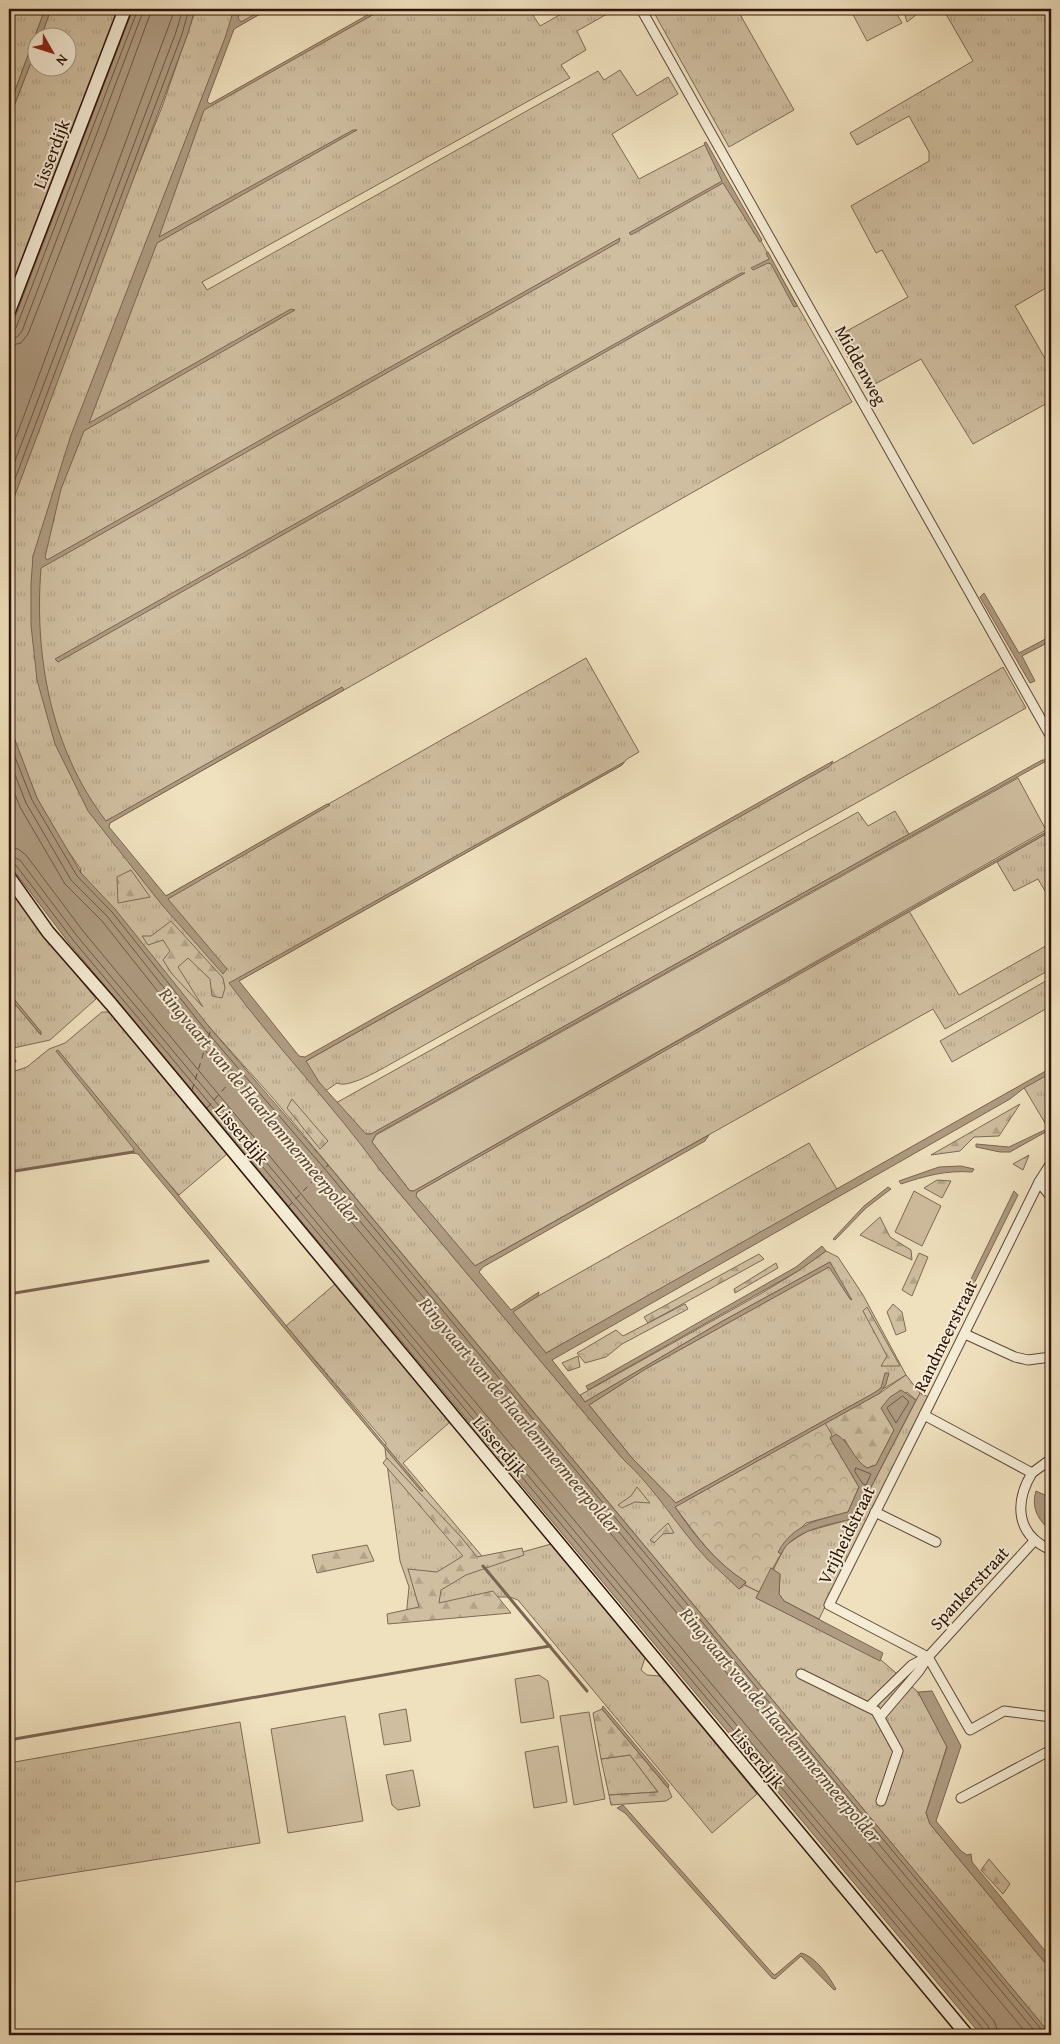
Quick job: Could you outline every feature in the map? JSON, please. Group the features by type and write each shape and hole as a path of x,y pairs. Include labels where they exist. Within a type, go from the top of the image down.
{"street":[{"name":"Lisserdijk","path":"9,311 125,9"},
{"name":"Middenweg","path":"641,9 1051,737"},
{"name":"Lisserdijk","path":"9,877 48,932 117,1012 967,2035"},
{"name":"Randmeerstraat","path":"1032,1473 924,1416 1039,1182 1051,1163"},
{"path":"1039,1182 1051,1196"},
{"path":"965,1334 1016,1358 1028,1360 1051,1357"},
{"name":"Vrijheidstraat","path":"924,1416 830,1605 928,1657"},
{"path":"1051,1459 1032,1473 1022,1489 1020,1506 1025,1527 1035,1540 1051,1550"},
{"path":"875,1512 936,1542"},
{"name":"Spankerstraat","path":"880,1716 919,1671 928,1657 1035,1540"},
{"path":"928,1657 970,1730 1004,1711 1051,1717"},
{"name":"Spankerstraat","path":"869,1707 912,1665 928,1657"},
{"path":"802,1674 869,1707 880,1716 898,1751 881,1801"},
{"path":"961,1798 1051,1750"}],"green space":[{"path":"9,9 45,9 38,28 28,28 28,55 9,107"},
{"path":"51,9 121,9 9,304 9,119 28,70 28,78 78,78 78,28 44,28"},
{"path":"196,9 269,9 231,30 200,110 383,9 529,9 540,26 570,9 616,9 577,31 586,50 561,65 570,78 202,282 207,290 598,71 604,80 620,70 637,96 668,77 678,94 612,134 639,179 706,144 852,402 106,825 136,865 166,896 586,658 639,752 627,759 622,765 235,983 301,1064 1003,667 1026,708 380,1070 351,1083 337,1083 324,1092 380,1170 623,1459 640,1474 739,1589 745,1585 759,1592 756,1598 881,1660 918,1692 947,1746 926,1813 930,1824 1051,1970 1051,2035 272,1097 195,1011 81,873 80,868 61,841 37,798 9,727 9,510 114,226 162,107"},
{"path":"652,9 737,9 794,110 729,147"},
{"path":"850,9 894,9 902,23 867,41"},
{"path":"903,9 912,9 916,15 907,22"},
{"path":"943,9 1051,9 1051,285 1015,306 1051,369 1051,401 973,444 921,359 866,389 836,337 908,297 882,250 876,253 851,206 929,161 929,152 909,116 857,145 850,133 973,61"},
{"path":"1018,778 1046,830 414,1191 410,1191 372,1142 376,1135"},
{"path":"895,811 909,834 371,1134 366,1134 334,1104 858,812 868,826"},
{"path":"1051,831 1051,888 1045,891 1038,879 1014,891 997,862"},
{"path":"131,870 150,897 118,903 117,877"},
{"path":"9,886 23,908 96,999 50,1040 9,1049 9,997 40,1034 41,1032 9,993"},
{"path":"909,911 959,995 1051,943 1051,969 945,1029 933,1009 475,1266 415,1196 417,1192"},
{"path":"171,921 223,978 225,988 222,998 212,996 210,979 188,958 178,967 203,1007 172,974 163,960 170,951 163,940 148,945 142,936 151,936"},
{"path":"1051,978 1051,1006 952,1062 940,1041"},
{"path":"102,1012 109,1012 227,1154 179,1195 138,1149 133,1152 9,1172 9,1073 27,1067 49,1049 65,1043"},
{"path":"1051,1070 1051,1127 1048,1128 1023,1086"},
{"path":"292,1099 328,1141 320,1149 287,1108"},
{"path":"1020,1104 999,1136 974,1137 960,1151 931,1155"},
{"path":"809,1143 838,1191 546,1353 510,1312"},
{"path":"1029,1155 1023,1170 1013,1164"},
{"path":"937,1180 951,1181 942,1198 924,1188"},
{"path":"914,1191 941,1206 922,1246 895,1232"},
{"path":"880,1217 890,1237 911,1250 912,1260 860,1235"},
{"path":"826,1251 838,1257 863,1295 906,1375 883,1389 886,1384 886,1373 881,1388 874,1393 676,1503 632,1458 589,1405 647,1368 830,1266 832,1270 830,1262 721,1322 585,1402 580,1395 762,1293"},
{"path":"919,1253 928,1257 912,1296 902,1290"},
{"path":"759,1254 764,1259 648,1323 644,1317"},
{"path":"776,1263 778,1268 735,1293 734,1289"},
{"path":"335,1284 450,1422 403,1463 487,1562 551,1544 645,1658 641,1670 647,1675 660,1676 757,1794 712,1833 518,1600 510,1597 499,1597 406,1617 409,1587 400,1561 385,1449 386,1443 286,1326"},
{"path":"685,1304 688,1309 622,1344 606,1357 585,1363 577,1353 616,1330 623,1336"},
{"path":"893,1304 902,1312 906,1331 896,1335 887,1312"},
{"path":"867,1307 900,1366 881,1366 887,1356 863,1311"},
{"path":"578,1356 580,1367 568,1371 562,1363"},
{"path":"906,1375 920,1393 916,1400 907,1392 881,1408 894,1430 876,1465 867,1468 858,1462 844,1439 859,1487 814,1521 806,1523 778,1552 781,1554 759,1592 745,1585 746,1582 715,1557 675,1507 880,1393"},
{"path":"920,1393 929,1397 819,1619 784,1601 779,1594 780,1574 773,1570 786,1545 808,1531 855,1518"},
{"path":"825,1423 832,1435 830,1438 859,1487 848,1512 806,1523 778,1552 781,1554 759,1592 745,1585 746,1582 715,1557 675,1507"},
{"path":"387,1458 461,1537 477,1557 522,1548 524,1555 466,1575 441,1590 439,1603 493,1591 511,1613 388,1624 387,1614 419,1607 408,1569 437,1572 463,1556 383,1463"},
{"path":"637,1487 650,1503 635,1502 622,1508 618,1505 631,1496"},
{"path":"668,1523 674,1533 663,1534 654,1543 650,1540"},
{"path":"367,1545 374,1561 317,1573 312,1555"},
{"path":"539,1675 548,1681 554,1718 521,1723 515,1679"},
{"path":"406,1709 411,1741 384,1745 379,1714"},
{"path":"602,1709 668,1788 672,1797 666,1801 611,1805 609,1795 658,1792 630,1755 601,1759 593,1713"},
{"path":"589,1712 605,1799 574,1805 560,1716"},
{"path":"345,1716 363,1821 288,1833 271,1729"},
{"path":"240,1722 260,1843 9,1883 9,1763"},
{"path":"558,1746 567,1802 534,1808 525,1752"},
{"path":"630,1755 658,1792 609,1795 601,1759"},
{"path":"413,1770 420,1806 398,1810 392,1805 386,1775"},
{"path":"989,1859 1010,1884 1003,1894 981,1870"}],"water":[{"path":"45,9 51,9 44,28 38,28"},
{"path":"133,9 195,9 187,36 9,511 9,333"},
{"path":"234,9 241,9 238,18 241,22 264,9 269,9 234,29 207,101 210,104 378,9 383,9 204,110 159,237 353,130 357,130 157,243 89,423 291,309 295,310 84,431 61,489 45,557 47,560 620,238 619,242 41,568 40,635 50,701 59,733 72,764 87,793 106,821 342,687 344,690 110,823 109,827 166,896 327,804 330,805 168,899 227,969 223,974 162,905 88,811 55,744 37,680 31,625 31,584 33,556 71,435 225,38"},
{"path":"28,55 28,70 9,119 9,107"},
{"path":"706,142 762,240 760,242 723,183 631,235 629,233 722,181 704,143"},
{"path":"768,252 797,306 794,307 771,264 768,263 753,270 751,268 769,259 766,253"},
{"path":"741,273 745,273 58,662 55,659"},
{"path":"984,593 1019,653 1051,636 1051,641 1022,656 1035,681 1030,683 980,597"},
{"name":"Ringvaart van de Haarlemmermeerpolder","path":"9,724 37,798 81,873 115,909 211,1029 328,1165 1051,2035 981,2035 69,943 9,864"},
{"path":"1042,760 1048,760 376,1134 372,1142 410,1191 414,1191 1051,829 1051,831 417,1192 416,1196 475,1266 709,1135 705,1141 483,1267 479,1272 511,1310 539,1292 538,1296 513,1312 546,1353 1051,1068 1051,1073 1024,1088 1010,1099 552,1360 585,1402 721,1322 830,1262 852,1300 829,1267 647,1368 589,1405 632,1458 676,1503 874,1393 881,1388 885,1373 889,1373 886,1384 880,1393 675,1507 716,1558 746,1582 739,1589 697,1548 646,1483 623,1459 380,1170 229,983 624,762 622,765 239,981 299,1056 305,1057 833,761 830,766 306,1061 319,1082 366,1134 371,1134"},
{"path":"9,993 41,1032 41,1035 9,997"},
{"path":"58,1050 423,1491 421,1491 138,1154 133,1153 134,1149 56,1051"},
{"path":"1051,1127 1051,1129 1010,1152 976,1147 976,1144 1009,1147"},
{"path":"961,1166 974,1169 972,1172 936,1174 901,1184 899,1181 939,1167"},
{"path":"888,1187 891,1189 866,1208 835,1240 833,1239 864,1206"},
{"path":"1014,1191 1018,1195 929,1374 925,1373"},
{"path":"822,1246 826,1251 798,1271 588,1390 586,1386 796,1267"},
{"path":"901,1390 916,1400 855,1518 803,1533 794,1539 781,1554 778,1552 784,1542 808,1524 848,1512 859,1487 830,1438 836,1434 841,1437 858,1460 867,1468 876,1465 894,1430 881,1408 890,1397"},
{"path":"1036,1491 1047,1496 1046,1505 1051,1506 1051,1531 1042,1523 1035,1508"},
{"path":"771,1568 780,1574 779,1594 784,1601 883,1653 880,1661 756,1598"},
{"path":"932,1691 961,1746 936,1821 961,1851 967,1855 971,1854 972,1862 1051,1958 1051,1970 930,1824 926,1813 947,1747 918,1692"},
{"path":"603,1706 669,1785 668,1788 602,1709"},
{"path":"623,1805 773,1974 775,1975 801,1953 817,1962 836,1989 834,1990 801,1956 775,1979 772,1978 625,1813 617,1808"}],"waterway":[{"path":"9,1063 15,1061"},
{"path":"9,1172 133,1152"},
{"path":"9,1294 208,1261"},
{"path":"483,1566 587,1691"},
{"path":"9,1740 550,1646"}],"ferry route":[{"path":"192,1090 211,1029"},
{"path":"207,1108 244,1066"},
{"path":"288,1207 328,1165"}]}
